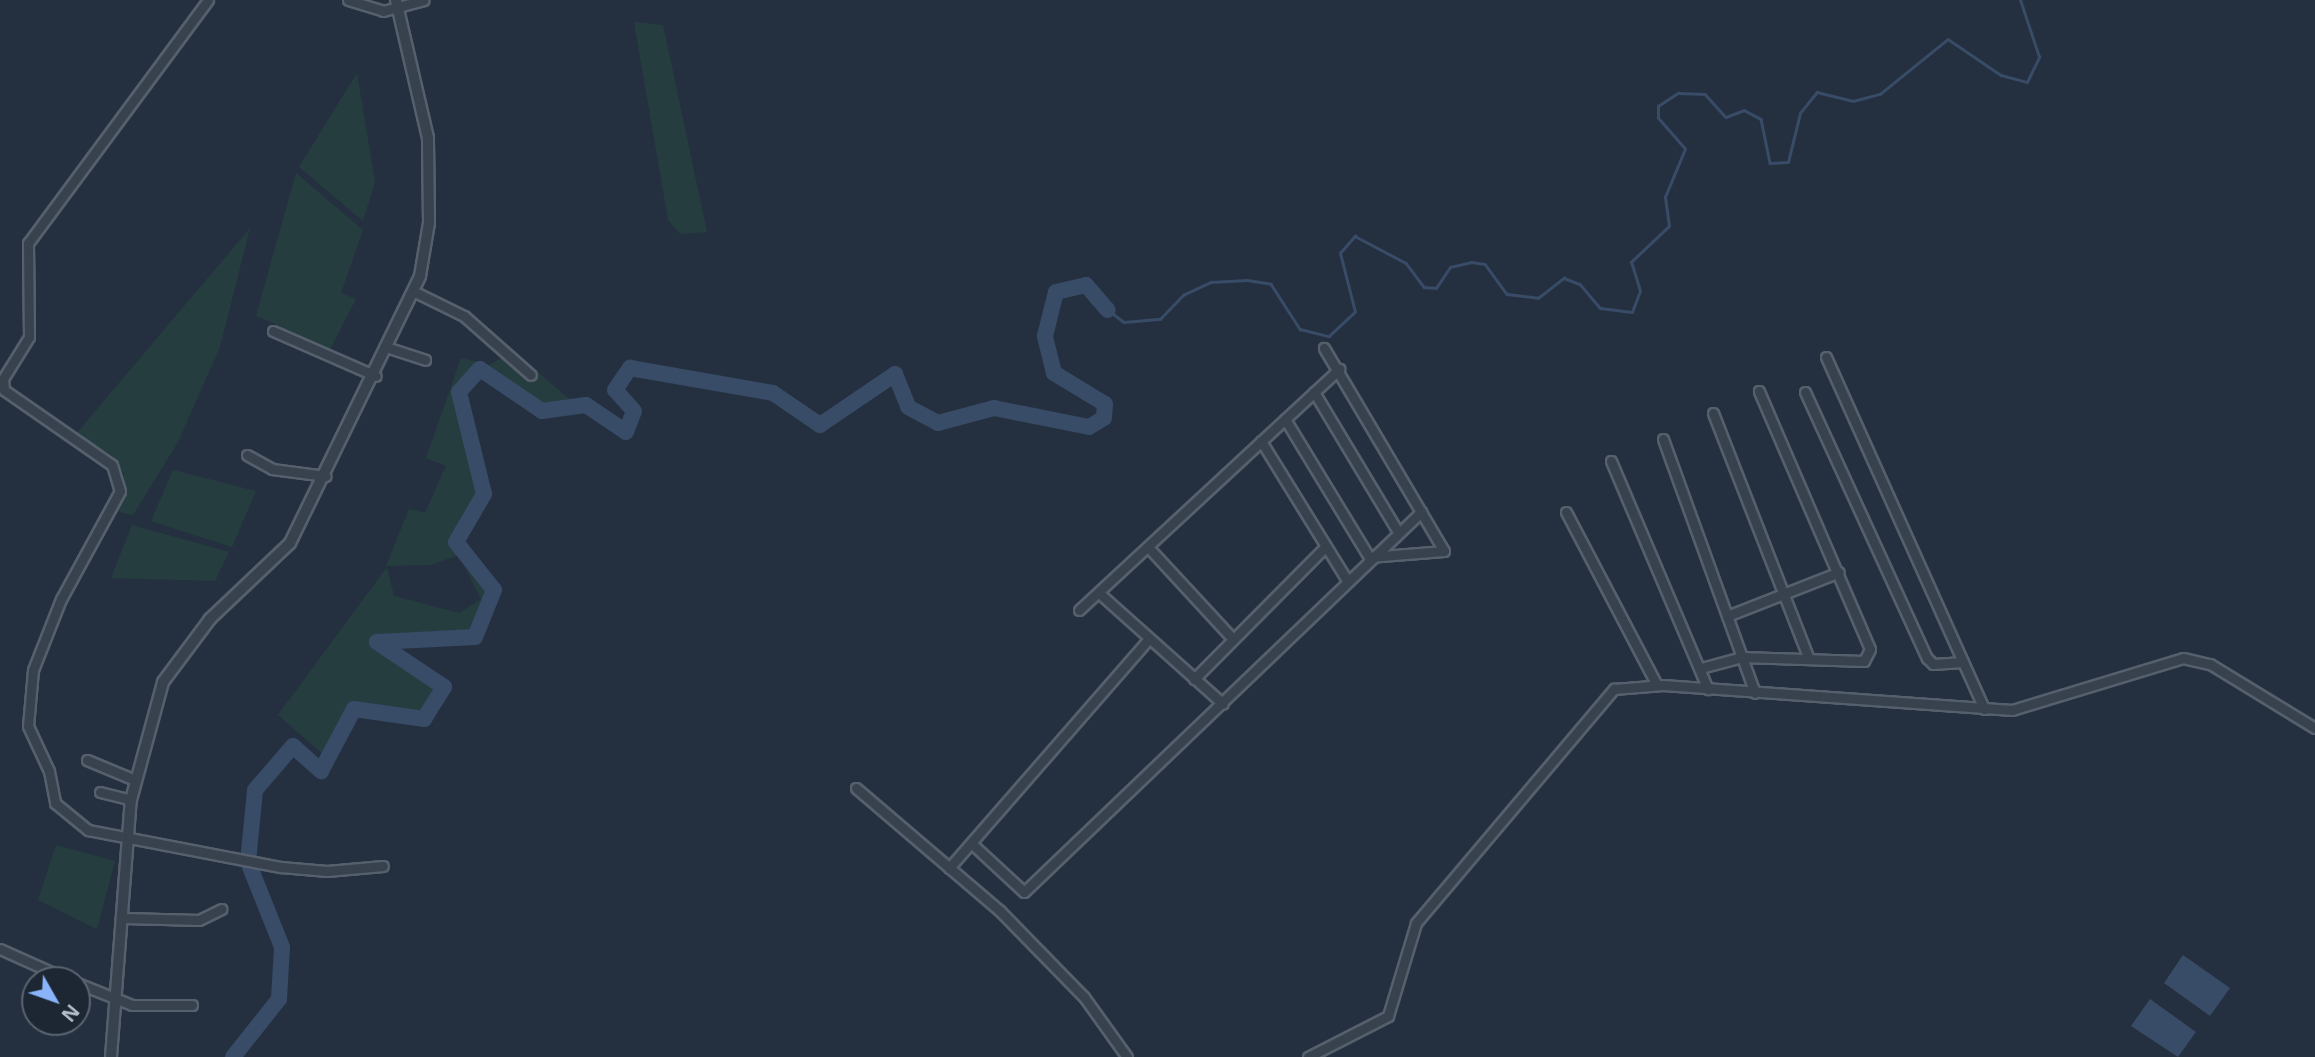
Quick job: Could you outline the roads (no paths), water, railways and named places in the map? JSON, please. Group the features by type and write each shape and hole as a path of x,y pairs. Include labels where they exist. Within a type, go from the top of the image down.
{"street":[{"path":"208,0 30,239 29,337 3,379 15,401 92,450 117,475 116,503 82,552 26,698 28,726 55,803 88,830 130,835 272,864 327,871 383,866"},
{"path":"348,0 373,11 424,0"},
{"path":"111,1057 120,1003 131,800 159,695 182,651 282,554 326,476 415,292 427,248 430,173 418,77 398,6"},
{"path":"415,292 464,316 530,375"},
{"path":"273,331 376,376"},
{"path":"389,348 425,360"},
{"path":"1324,348 1339,369 1444,551 1369,557"},
{"path":"1826,357 1984,709"},
{"path":"1079,610 1339,369"},
{"path":"1701,668 1742,657 1809,659 1869,656 1870,643 1759,391"},
{"path":"1314,392 1398,532"},
{"path":"1805,392 1927,658 1933,664 1963,662"},
{"path":"1713,413 1809,659"},
{"path":"1286,419 1369,557"},
{"path":"1662,439 1755,693"},
{"path":"1261,441 1347,580"},
{"path":"247,455 272,468 326,476"},
{"path":"1611,461 1708,689"},
{"path":"971,843 1024,892 1223,704 1369,557 1421,512"},
{"path":"1566,512 1657,685"},
{"path":"1194,679 1326,546"},
{"path":"1148,547 1232,638"},
{"path":"1727,617 1839,572"},
{"path":"1098,593 1223,704"},
{"path":"949,868 1149,639"},
{"path":"1308,1057 1388,1016 1416,923 1604,696 1625,686 1657,685 1984,709 2027,707 2189,658 2315,728"},
{"path":"87,760 135,780"},
{"path":"856,788 949,868 1084,997 1127,1057"},
{"path":"100,792 131,800"},
{"path":"125,918 199,920 222,909"},
{"path":"0,949 38,966"},
{"path":"91,990 120,1003 192,1005"}],"water":[{"path":"2183,955 2230,988 2210,1016 2164,983"},
{"path":"2150,999 2196,1032 2178,1057 2131,1026"}],"waterway":[{"path":"1108,310 1124,322 1160,319 1183,295 1211,282 1247,280 1271,284 1300,329 1329,336 1355,312 1340,253 1355,236 1406,263 1424,287 1436,288 1450,267 1471,262 1485,264 1507,294 1538,298 1564,278 1580,284 1600,308 1632,312 1640,291 1631,262 1669,226 1665,197 1685,149 1658,118 1658,106 1678,93 1705,94 1726,117 1744,110 1761,119 1770,163 1788,162 1800,113 1817,92 1853,101 1880,94 1948,39 2001,75 2027,82 2039,57 2020,0"},
{"path":"233,1057 279,999 282,947 248,862 255,790 293,746 321,771 354,709 424,719 444,687 377,642 475,637 494,590 456,542 484,494 459,392 480,369 542,411 586,405 626,432 634,411 615,390 630,368 773,393 820,425 895,374 908,407 938,423 994,408 1089,427 1104,418 1105,404 1054,373 1045,336 1056,292 1086,285 1108,310"}]}
